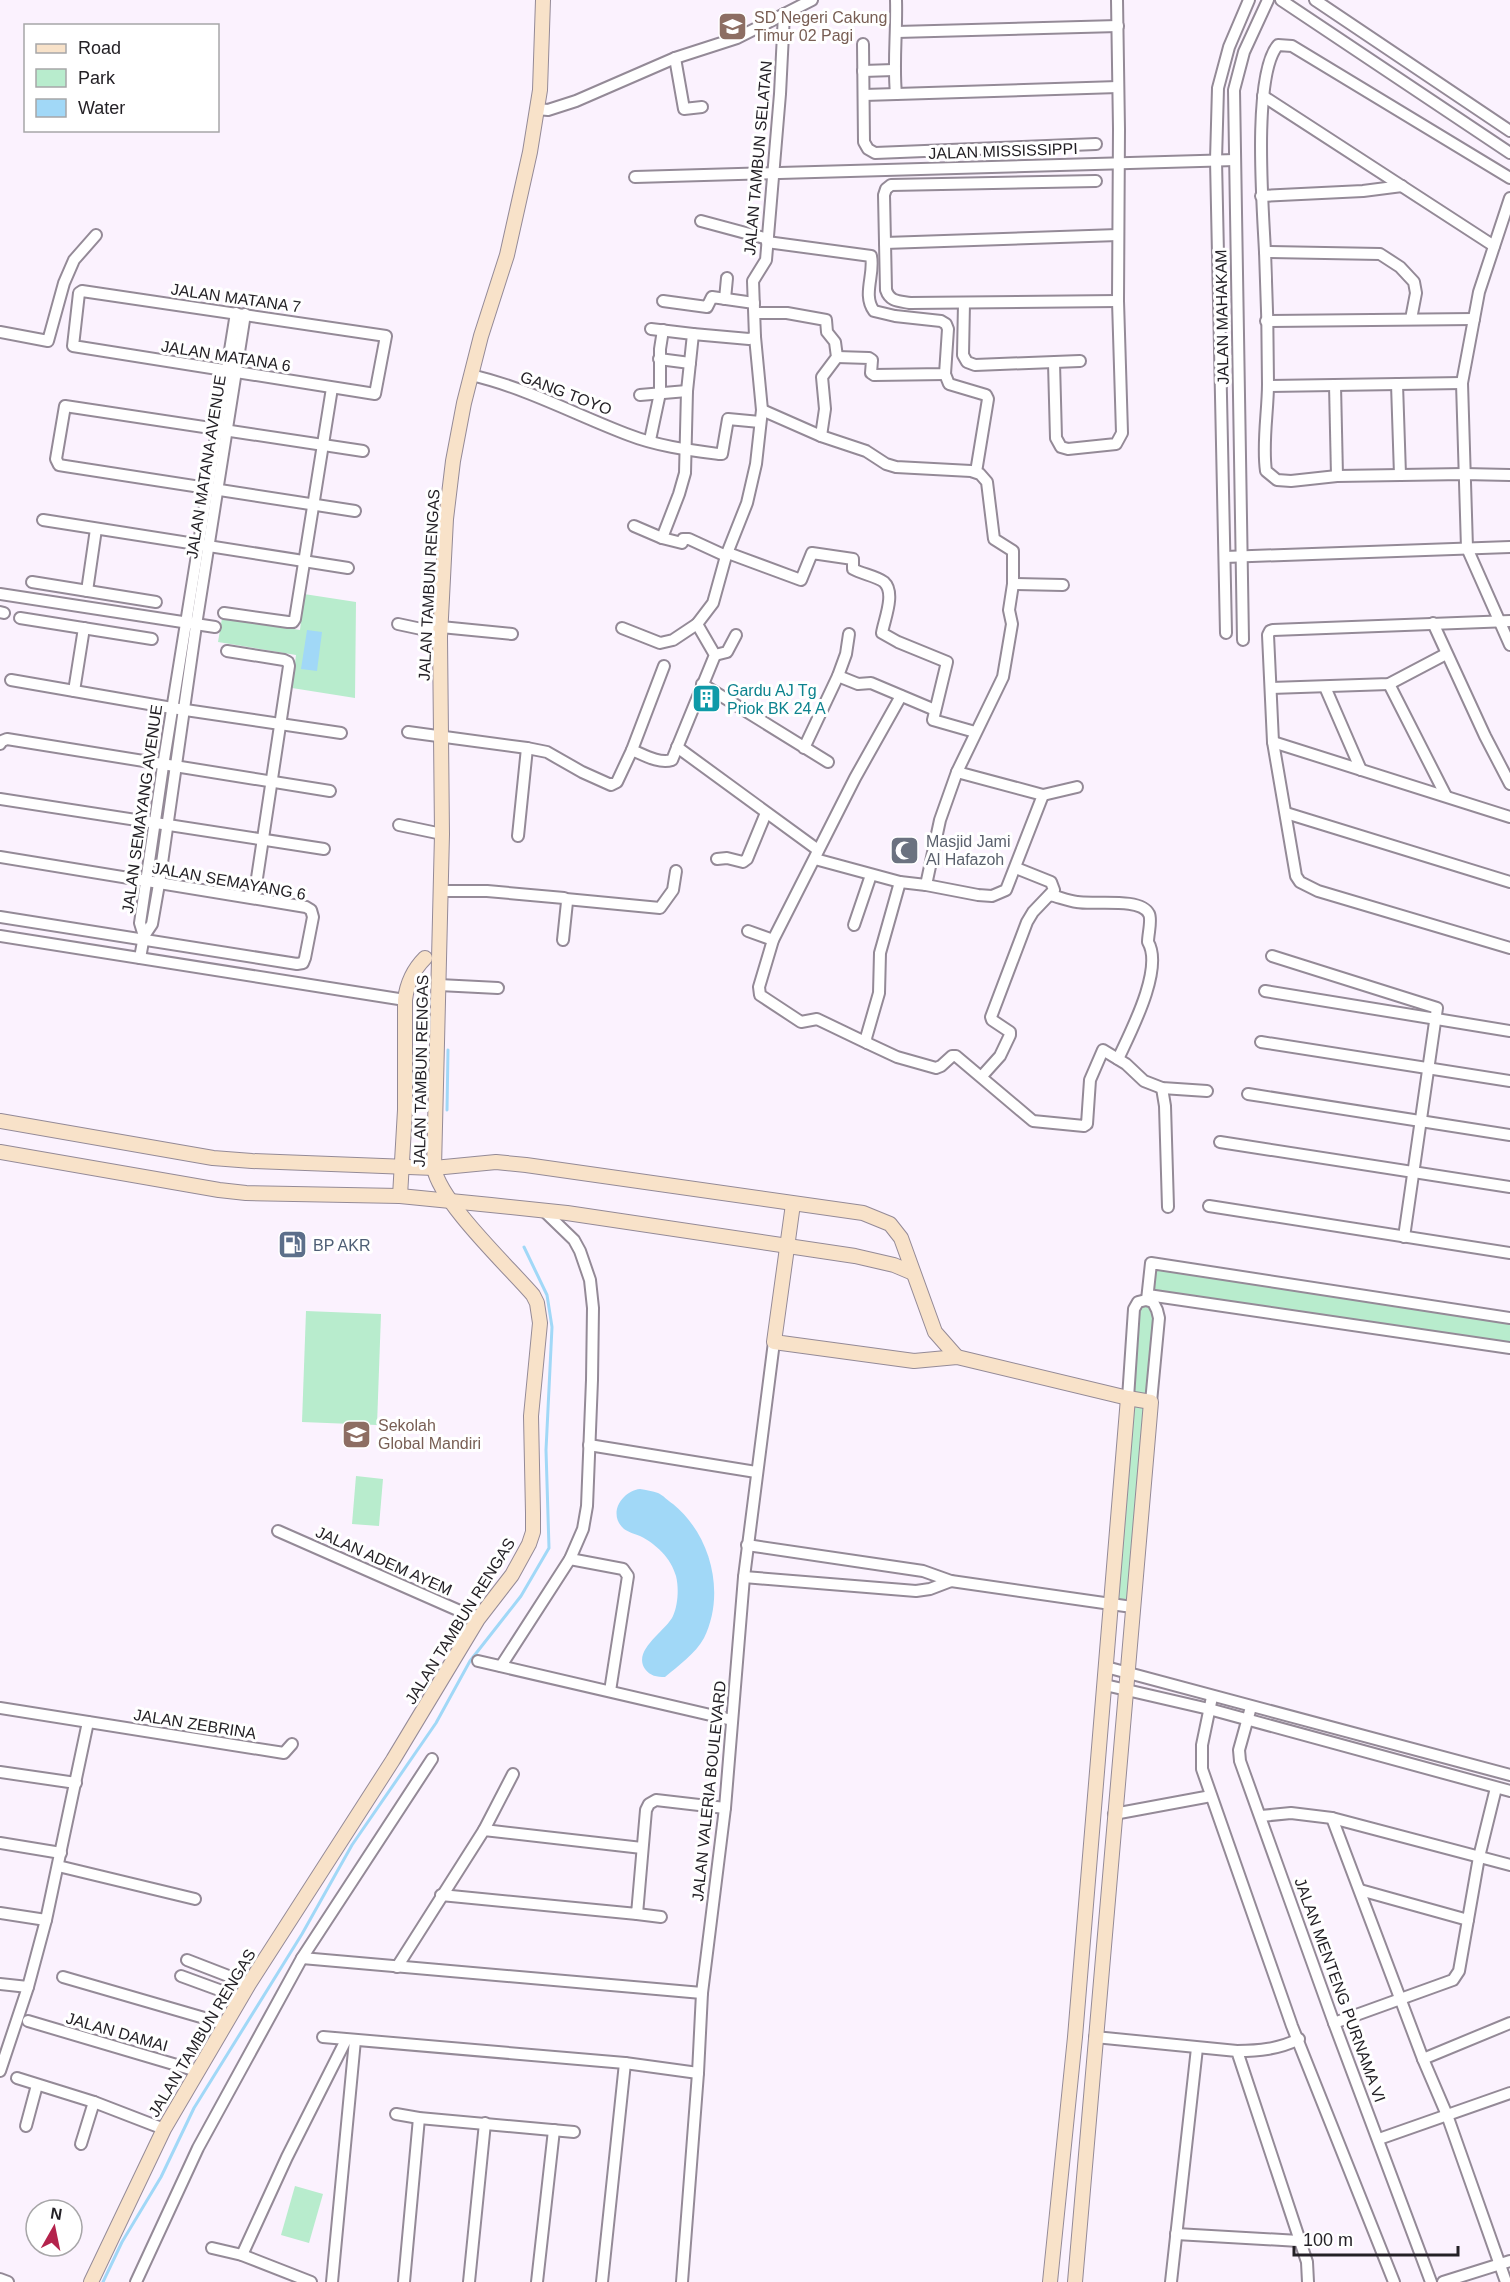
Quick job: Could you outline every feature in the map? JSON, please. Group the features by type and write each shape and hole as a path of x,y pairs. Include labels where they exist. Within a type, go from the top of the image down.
{"street":[{"name":"JALAN TAMBUN RENGAS","path":"91,2282 165,2129 197,2071 249,1984 393,1760 478,1619 512,1575 533,1532 531,1416 540,1323 537,1303 533,1295 452,1202 436,1179 434,1168 439,985 445,891 442,834 446,738 446,519 453,461 479,378 481,336 507,255 543,110 540,90 543,0"},
{"path":"543,110 576,101 675,58 737,38 812,0"},
{"path":"896,0 897,32 894,70 896,94"},
{"path":"1054,363 1056,438 1061,447 1068,449 1116,444 1122,433 1118,301 1117,0"},
{"name":"JALAN MAHAKAM","path":"1226,633 1216,160 1218,88 1229,47 1249,0"},
{"name":"JALAN MAHAKAM","path":"1243,640 1234,90 1244,52 1269,0"},
{"path":"1281,0 1510,153"},
{"path":"1316,0 1510,131"},
{"name":"JALAN TAMBUN SELATAN","path":"697,624 713,603 727,555 747,503 756,464 762,410 755,337 753,281 765,261 784,14"},
{"path":"897,32 1118,26"},
{"path":"863,44 864,142 868,149 875,153 1096,144"},
{"path":"1510,177 1292,46 1278,45 1273,51 1267,68 1263,96 1261,196 1265,252 1268,386 1266,471 1273,477 1284,481 1337,476 1510,475"},
{"path":"675,58 684,109 702,107"},
{"path":"863,71 894,70"},
{"path":"864,95 1118,87"},
{"path":"1263,96 1494,246"},
{"name":"JALAN MISSISSIPPI","path":"635,177 1235,160"},
{"path":"1096,181 891,185 886,189 884,195 886,290 888,296 894,300 910,303 1118,301"},
{"path":"1261,196 1354,192 1402,186"},
{"path":"1510,198 1479,292 1462,383 1467,548 1505,621 1510,645"},
{"path":"701,221 767,241 871,256 869,302 874,310 895,316 941,321 946,324 949,340 945,374 949,384 986,395 988,399 976,472"},
{"path":"0,332 48,341 64,283 74,260 96,235"},
{"path":"885,243 1118,235"},
{"path":"1265,252 1380,254 1400,267 1414,282 1416,293 1411,319"},
{"path":"725,299 727,278"},
{"name":"JALAN MATANA 7","path":"73,346 82,291 386,336 375,394"},
{"path":"663,301 707,307 711,298 725,299 754,308 826,320 827,332 835,342 837,357 822,377 825,409 821,436"},
{"path":"964,303 963,355 967,362 975,365 1080,361"},
{"name":"JALAN MATANA AVENUE","path":"191,624 241,314"},
{"path":"1266,321 1474,318"},
{"path":"651,328 749,339 755,337"},
{"path":"650,440 660,393 659,359 663,330"},
{"path":"662,538 685,473 687,391 693,334"},
{"name":"JALAN MATANA 6","path":"73,346 375,394"},
{"path":"837,357 871,359 871,373 874,375 945,374"},
{"path":"659,359 690,363"},
{"name":"GANG TOYO","path":"479,378 552,401 630,435 687,449 722,454 728,419 760,422"},
{"path":"1268,386 1462,383"},
{"path":"1397,384 1400,475"},
{"path":"1335,385 1337,476"},
{"path":"224,613 293,622 332,388"},
{"path":"640,395 687,391"},
{"path":"355,511 59,465 56,459 65,406 363,451"},
{"path":"762,410 821,436 866,451 886,464 896,467 976,472 987,482 994,539 1013,551 1013,584 1009,610 1012,624 1003,677 957,772 940,820 926,885"},
{"path":"43,520 348,568"},
{"path":"634,526 662,538 682,543 683,539 688,539 801,580 812,553 853,559 853,568 881,580 886,585 889,597 882,633 947,662 932,719 975,732"},
{"path":"87,591 96,529"},
{"path":"1225,556 1510,547"},
{"path":"32,582 156,602"},
{"path":"1013,584 1063,585"},
{"path":"0,594 215,627"},
{"path":"20,618 152,639"},
{"path":"1505,621 1270,631 1268,635 1273,742 1296,876 1300,882 1306,886 1510,948"},
{"path":"1433,623 1485,736 1510,784"},
{"name":"JALAN SEMAYANG AVENUE","path":"144,938 140,923 154,824 172,708 191,624"},
{"name":"JALAN SEMAYANG AVENUE","path":"144,938 152,924 168,826 184,709 191,624"},
{"path":"398,624 426,630 446,626 512,634"},
{"path":"622,628 660,643 673,640 697,624 715,655"},
{"path":"74,691 84,628"},
{"path":"804,748 838,676 846,654 849,634"},
{"path":"715,655 727,652 736,635"},
{"path":"227,651 288,662 289,666 254,898"},
{"path":"1271,688 1389,684 1446,654"},
{"path":"632,750 653,759 669,762 672,760 715,655"},
{"path":"408,732 547,752 611,785 617,782 632,750 664,666"},
{"path":"838,676 858,684 871,682 935,710"},
{"path":"11,680 172,708 341,733"},
{"path":"702,684 828,762"},
{"path":"1389,684 1446,796"},
{"path":"1325,687 1361,770"},
{"path":"901,696 773,940 759,987 760,995 801,1022 817,1019 897,1057 936,1068 954,1055 982,1076 1033,1121 1084,1126 1087,1124 1090,1080 1101,1051 1104,1050 1144,1080 1162,1088 1207,1091"},
{"path":"1,742 7,739 163,766 330,791"},
{"path":"1273,742 1446,796 1500,816 1510,817"},
{"path":"677,747 766,813 816,855 871,875 978,895 993,896 1006,890 1043,795"},
{"path":"518,836 526,748"},
{"path":"957,772 1043,795 1077,787"},
{"path":"0,799 324,849"},
{"path":"717,859 727,858 743,862 747,859 766,813"},
{"path":"1286,813 1510,882"},
{"path":"399,825 442,834"},
{"name":"JALAN SEMAYANG 6","path":"0,858 306,907 311,910 313,917 305,958 303,963 297,964 144,938"},
{"path":"982,1076 1000,1056 1011,1033 991,1018 995,1006 1028,922 1054,890 1051,882 1016,868"},
{"path":"445,891 487,891 660,908 673,890 676,871"},
{"path":"854,925 871,875"},
{"path":"867,1043 868,1029 879,993 880,953 900,882"},
{"path":"1050,895 1078,902 1137,905 1145,909 1149,916 1148,942 1152,966 1142,1006 1118,1059"},
{"path":"563,940 566,899"},
{"path":"0,917 144,938 140,958"},
{"path":"748,931 773,940"},
{"path":"0,936 405,1000"},
{"path":"1272,956 1437,1008 1404,1237"},
{"name":"JALAN TAMBUN RENGAS","path":"400,1196 405,1110 405,1000 413,972 425,958"},
{"path":"439,985 498,988"},
{"path":"1265,991 1510,1031"},
{"path":"1261,1042 1510,1081"},
{"path":"1162,1088 1165,1106 1168,1207"},
{"path":"1248,1094 1510,1135"},
{"path":"0,1121 213,1158 434,1168 496,1162 863,1214 890,1224 901,1238 935,1332 957,1357"},
{"path":"1220,1142 1510,1187"},
{"path":"0,1152 209,1189 246,1193 400,1196 544,1211 879,1261 913,1274"},
{"path":"793,1204 774,1342 914,1360 957,1357 1151,1402"},
{"path":"1209,1206 1510,1253"},
{"path":"501,1666 570,1559 583,1529 587,1506 593,1308 590,1280 574,1240 544,1211"},
{"path":"1147,1298 1151,1263 1510,1318"},
{"path":"1075,2282 1126,1672 1159,1317 1153,1302 1147,1298"},
{"path":"1050,2282 1076,2023 1112,1605 1134,1309 1138,1302 1147,1298 1510,1348"},
{"name":"JALAN VALERIA BOULEVARD","path":"682,2282 702,1993 725,1808 747,1545 774,1342"},
{"path":"589,1445 756,1472"},
{"name":"JALAN ADEM AYEM","path":"278,1531 478,1619"},
{"path":"747,1545 922,1571 951,1581 1132,1607"},
{"path":"570,1559 623,1569 628,1576 610,1691"},
{"path":"744,1577 916,1591 930,1589 951,1581"},
{"path":"478,1661 732,1720"},
{"path":"1106,1667 1510,1775"},
{"path":"1105,1685 1209,1709 1510,1791"},
{"path":"1212,1697 1201,1755 1202,1768 1210,1796 1299,2039 1394,2282"},
{"name":"JALAN MENTENG PURNAMA VI","path":"1251,1707 1239,1754 1334,2023 1431,2282"},
{"name":"JALAN ZEBRINA","path":"0,1708 284,1753 292,1744"},
{"path":"0,2071 28,1987 46,1920 88,1722"},
{"path":"136,2282 198,2148 302,1959 432,1759"},
{"path":"0,1772 76,1783"},
{"path":"397,1966 484,1830 513,1774"},
{"path":"1334,2023 1453,1980 1456,1976 1459,1971 1479,1857 1496,1788"},
{"path":"1114,1814 1210,1796"},
{"path":"637,1914 646,1810 650,1804 656,1800 725,1808"},
{"path":"1261,1816 1291,1813 1332,1818 1510,1865"},
{"path":"1332,1818 1423,2059 1505,2263 1506,2282"},
{"path":"484,1830 642,1848"},
{"path":"0,1843 61,1853"},
{"path":"58,1866 195,1899"},
{"path":"1360,1890 1468,1920"},
{"path":"441,1895 661,1917"},
{"path":"0,1913 46,1920"},
{"path":"302,1959 702,1993"},
{"path":"187,1960 249,1984"},
{"path":"181,1976 242,1998"},
{"path":"63,1977 225,2024"},
{"path":"0,1984 28,1987"},
{"name":"JALAN DAMAI","path":"28,2021 197,2071"},
{"path":"1076,2023 1096,2031 1197,2048 1237,2051 1256,2051 1286,2046 1299,2039"},
{"path":"1423,2059 1510,2024"},
{"path":"323,2037 625,2063 698,2073"},
{"path":"242,2255 287,2157 350,2040"},
{"path":"332,2282 350,2040"},
{"path":"1171,2282 1197,2048"},
{"path":"1237,2051 1306,2262 1308,2282"},
{"path":"602,2282 625,2063"},
{"path":"17,2078 94,2102 165,2129"},
{"path":"26,2126 37,2085"},
{"path":"1379,2139 1510,2093"},
{"path":"81,2144 94,2102"},
{"path":"396,2114 574,2132"},
{"path":"404,2282 419,2118"},
{"path":"469,2282 485,2123"},
{"path":"537,2282 554,2130"},
{"path":"1176,2234 1299,2241"},
{"path":"212,2248 242,2255 311,2282"},
{"path":"1443,2282 1505,2263"},
{"path":"0,2279 8,2282"}],"green space":[{"path":"304,594 356,602 355,698 292,688 296,655 218,642 222,618 300,630"},
{"path":"1151,1263 1510,1318 1510,1348 1148,1295"},
{"path":"1138,1302 1157,1310 1132,1607 1112,1605"},
{"path":"306,1311 381,1314 377,1425 302,1422"},
{"path":"356,1476 383,1479 379,1526 352,1524"},
{"path":"295,2186 323,2194 309,2243 281,2235"}],"water":[{"path":"307,630 322,632 317,671 301,669"},
{"path":"640,1489 660,1494 686,1517 705,1548 714,1584 711,1621 701,1644 665,1677 654,1676 645,1669 642,1662 646,1648 673,1616 678,1596 674,1569 657,1547 624,1529 617,1517 619,1504 623,1499 633,1491"}],"waterway":[{"path":"447,1110 448,1050"},
{"path":"103,2282 122,2242 161,2177 194,2108 302,1934 352,1845 436,1723 470,1661 521,1596 549,1548 546,1450 552,1327 547,1295 524,1247"}],"place":[{"name":"SD Negeri Cakung Timur 02 Pagi","path":"733,26"},
{"name":"Gardu AJ Tg Priok BK 24 A","path":"706,699"},
{"name":"Masjid Jami Al Hafazoh","path":"905,850"},
{"name":"BP AKR","path":"292,1245"},
{"name":"Sekolah Global Mandiri","path":"357,1434"}]}
